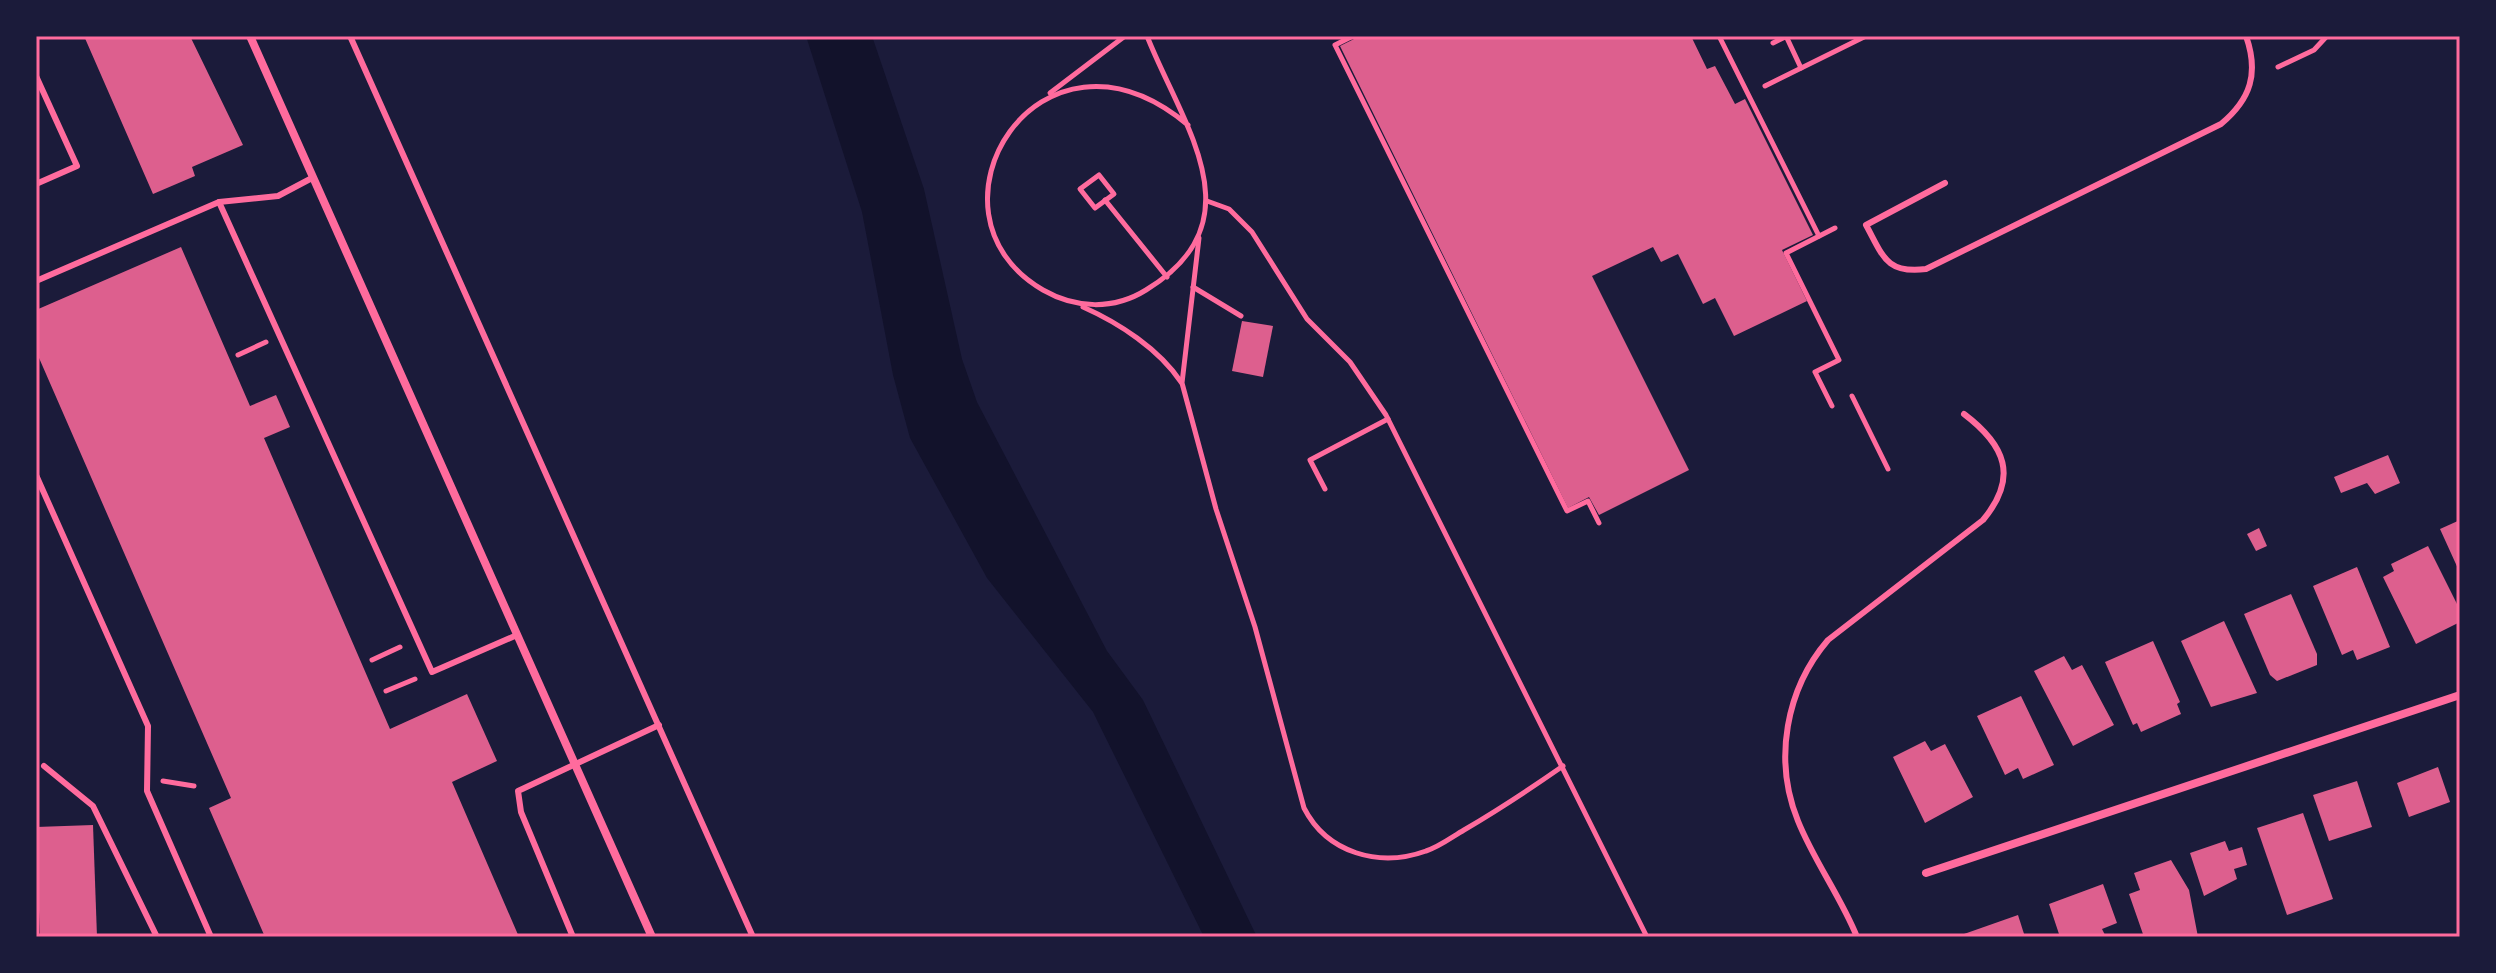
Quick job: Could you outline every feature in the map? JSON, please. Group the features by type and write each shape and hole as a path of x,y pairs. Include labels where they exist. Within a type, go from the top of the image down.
{"street":[{"path":"250,36 652,937"},
{"path":"1926,873 2460,695"}],"lane":[{"path":"350,36 753,937"},
{"path":"1945,183 1866,225 1884,259 1896,268 1926,269 2221,124 2248,94 2254,76 2246,36"},
{"path":"36,76 77,166 36,184"},
{"path":"36,281 219,202 278,196 312,178"},
{"path":"219,202 432,672 517,635"},
{"path":"1857,937 1797,820 1788,782 1786,741 1793,700 1807,665 1828,640 1983,520 1999,502 2005,478 2001,453 1987,431 1964,414"},
{"path":"36,475 148,726 145,779 153,806 211,937"},
{"path":"573,937 517,798 525,785 659,725"},
{"path":"44,766 93,806 157,937"}],"path":[{"path":"1125,36 1020,119 995,157 989,194 990,217 994,234 1013,267 1043,290 1117,325 1147,347 1182,383"},
{"path":"1147,36 1188,125 1204,172 1207,201 1199,238 1182,383 1216,509 1255,627 1304,808 1315,829 1347,851 1375,857 1417,854 1428,851 1515,799 1563,766"},
{"path":"1353,36 1335,45 1567,511 1588,501 1599,523"},
{"path":"1719,36 1819,236"},
{"path":"1773,43 1787,36 1801,68"},
{"path":"1765,86 1866,36"},
{"path":"2278,67 2314,50 2327,36"},
{"path":"1042,99 1070,89 1115,87 1155,102 1188,125"},
{"path":"1099,175 1114,194 1105,200 1095,208 1080,189 1099,175"},
{"path":"1105,200 1167,277"},
{"path":"1207,201 1229,209 1252,232 1307,319 1350,362 1388,419 1647,937"},
{"path":"1832,406 1815,372 1839,360 1786,253 1835,228"},
{"path":"1077,304 1115,303 1133,298 1167,277 1199,238"},
{"path":"1193,287 1241,316"},
{"path":"238,355 279,336"},
{"path":"1852,396 1888,469"},
{"path":"1325,489 1310,460 1388,419"},
{"path":"372,660 417,640"},
{"path":"386,691 432,672"},
{"path":"145,779 194,786"}],"shaded area":[{"path":"806,36 872,36 924,189 962,359 977,402 1107,651 1143,700 1257,937 1204,937 1093,712 987,578 910,438 893,375 862,212"}],"building":[{"path":"84,36 190,36 243,145 192,167 195,176 153,194"},
{"path":"1360,36 1691,36 1707,69 1715,66 1735,104 1745,99 1813,235 1782,250 1807,301 1734,336 1715,298 1703,304 1678,254 1661,262 1653,247 1592,276 1689,470 1599,515 1589,497 1568,508 1340,46"},
{"path":"181,247 250,406 276,395 290,427 264,438 390,729 467,694 497,761 452,782 519,937 265,937 209,808 231,798 36,351 36,310"},
{"path":"1242,321 1273,326 1263,377 1232,371"},
{"path":"2388,455 2400,483 2375,494 2367,483 2341,493 2334,477"},
{"path":"2460,520 2460,573 2440,529"},
{"path":"2259,528 2267,546 2256,551 2247,534"},
{"path":"2428,546 2460,610 2460,622 2416,644 2383,577 2394,571 2391,564"},
{"path":"2357,567 2390,647 2357,660 2353,650 2342,655 2313,586"},
{"path":"2291,594 2317,654 2317,665 2277,681 2270,675 2244,614"},
{"path":"2224,621 2257,693 2211,707 2181,641"},
{"path":"2153,641 2180,702 2177,704 2181,714 2141,732 2137,723 2133,725 2105,662"},
{"path":"2064,656 2072,670 2082,665 2114,725 2073,746 2034,671"},
{"path":"2021,696 2054,765 2023,779 2018,768 2005,775 1977,716"},
{"path":"1925,741 1931,751 1945,744 1973,797 1925,823 1893,757"},
{"path":"2438,767 2450,802 2409,817 2397,783"},
{"path":"2357,781 2372,827 2329,841 2313,795"},
{"path":"2303,813 2333,899 2287,915 2257,828"},
{"path":"93,825 97,937 40,937 36,827"},
{"path":"2225,841 2229,851 2242,847 2247,865 2234,869 2237,879 2204,896 2190,853"},
{"path":"2171,860 2189,890 2198,937 2144,937 2129,894 2140,890 2134,873"},
{"path":"2103,884 2117,923 2102,929 2106,937 2060,937 2049,904"},
{"path":"2018,915 2025,937 1965,937 1964,934"}]}
